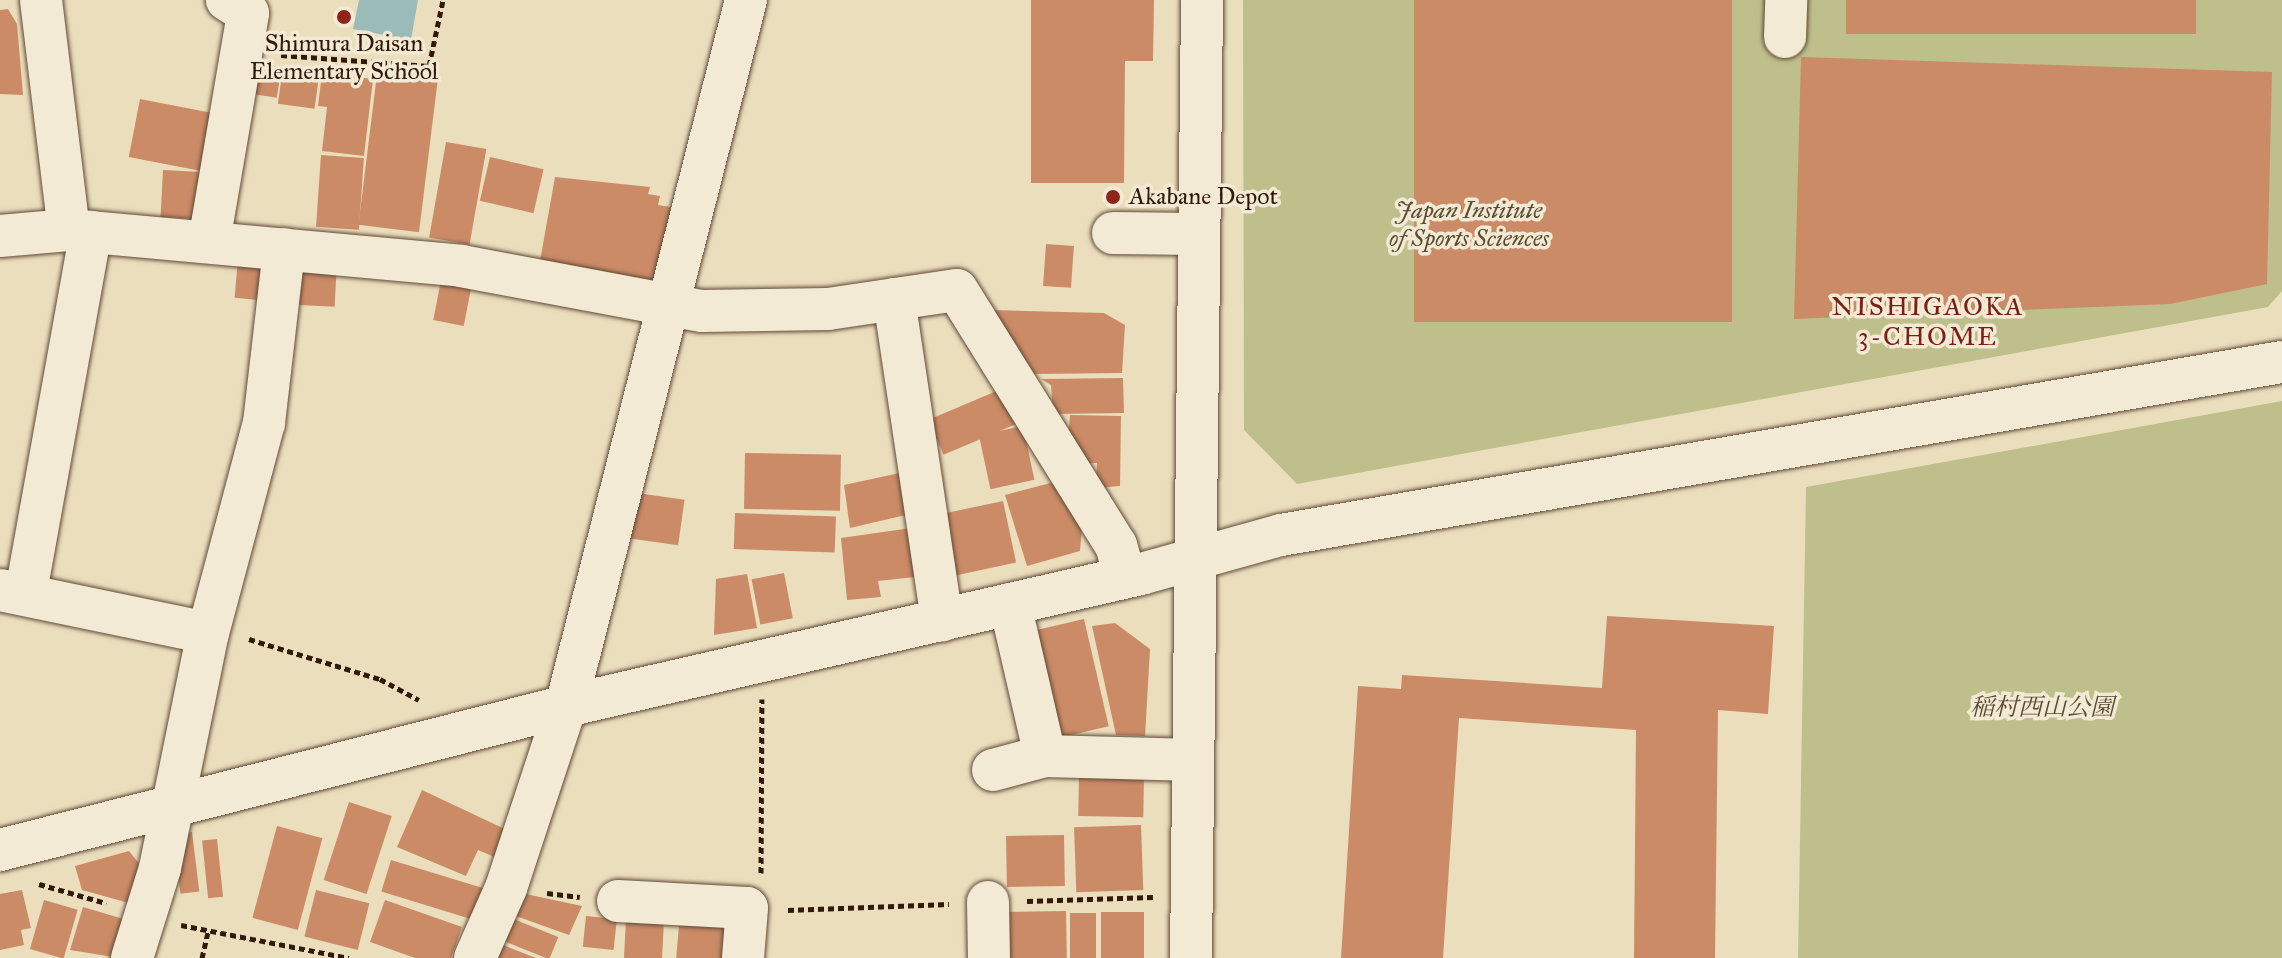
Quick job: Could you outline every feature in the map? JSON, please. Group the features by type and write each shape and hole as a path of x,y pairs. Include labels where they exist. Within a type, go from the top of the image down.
{"street":[{"path":"41,0 80,231 13,591 208,633"},
{"path":"209,242 248,13 227,0"},
{"path":"475,958 506,888 566,706 746,0"},
{"path":"1191,958 1199,557 1198,234 1202,0"},
{"path":"0,236 80,231 461,266 733,311 828,309 957,290 1116,545 1125,577"},
{"path":"1113,233 1198,234"},
{"path":"132,958 172,805 208,633 264,423 284,249"},
{"path":"894,299 942,620"},
{"path":"0,850 566,706 1125,577 1281,535 2282,362"},
{"path":"1010,604 1045,756"},
{"path":"993,770 1045,756 1193,760"},
{"path":"618,901 747,908 743,958"},
{"path":"988,902 989,958"}],"path":[{"path":"241,46 265,54 429,66 443,0"},
{"path":"208,633 312,655 380,679 432,707"},
{"path":"761,878 762,690"},
{"path":"506,888 618,901"},
{"path":"202,958 208,932"}],"green space":[{"name":"Japan Institute of Sports Sciences","path":"1243,0 2282,0 2282,291 2268,307 1297,484 1244,430"},
{"name":"稲村西山公園","path":"2282,401 2282,958 1798,958 1806,487"}],"water":[{"path":"359,0 418,0 411,40 353,29"}],"building":[{"path":"1031,0 1154,0 1153,61 1125,61 1124,183 1031,183"},
{"path":"1414,0 1732,0 1732,322 1414,322"},
{"path":"1846,0 2196,0 2196,34 1846,34"},
{"path":"8,9 17,24 23,95 0,94 0,10"},
{"path":"1801,57 2272,72 2267,284 2170,304 1794,319"},
{"path":"249,62 282,67 277,98 244,93"},
{"path":"283,67 320,72 314,109 278,104"},
{"path":"322,73 373,79 364,156 322,151 327,107 318,106"},
{"path":"377,74 438,81 419,232 358,225"},
{"path":"140,99 214,113 202,171 129,157"},
{"path":"446,142 486,149 470,245 429,238"},
{"path":"321,155 364,158 359,230 316,227"},
{"path":"490,157 544,169 533,213 480,201"},
{"path":"163,170 202,172 199,219 161,217"},
{"path":"555,177 650,187 648,194 660,196 658,205 671,207 657,282 540,261"},
{"path":"1046,244 1074,246 1071,288 1043,286"},
{"path":"238,259 274,262 270,301 235,298"},
{"path":"301,260 337,262 335,307 299,305"},
{"path":"443,270 473,276 464,326 433,320"},
{"path":"989,310 1104,313 1125,325 1122,373 1035,374"},
{"path":"1123,378 1124,413 1053,414 1051,385 1041,379"},
{"path":"1006,387 1021,422 944,455 929,420"},
{"path":"1070,415 1121,416 1120,486 1096,488 1097,463 1079,463 1068,443"},
{"path":"1023,426 1034,480 990,489 979,435"},
{"path":"745,453 841,455 840,511 744,509"},
{"path":"909,471 910,514 850,528 844,485"},
{"path":"1062,480 1082,528 1080,551 1027,566 1005,495"},
{"path":"637,493 685,500 678,545 631,539"},
{"path":"1003,501 1016,563 949,577 936,515"},
{"path":"735,513 836,517 835,553 734,549"},
{"path":"911,528 915,577 878,581 881,597 847,600 841,538"},
{"path":"784,573 793,618 760,624 752,579"},
{"path":"747,574 757,628 714,635 716,579"},
{"path":"1607,616 1774,626 1768,714 1718,710 1715,958 1634,958 1636,730 1459,718 1443,958 1341,958 1358,686 1401,689 1402,675 1602,688"},
{"path":"1084,619 1109,726 1058,738 1033,631"},
{"path":"1115,623 1150,649 1145,736 1116,735 1092,626"},
{"path":"1079,775 1144,776 1143,817 1078,816"},
{"path":"422,790 509,831 497,858 478,850 466,876 397,847"},
{"path":"349,802 392,816 366,894 324,880"},
{"path":"1141,825 1143,890 1076,892 1074,827"},
{"path":"277,826 322,838 298,930 252,918"},
{"path":"192,832 199,892 180,894 173,834"},
{"path":"1064,835 1065,886 1007,887 1006,836"},
{"path":"217,839 223,897 208,898 202,841"},
{"path":"129,851 146,872 136,905 82,890 75,866"},
{"path":"391,860 489,890 479,921 381,892"},
{"path":"22,890 31,928 21,930 24,945 0,950 0,894"},
{"path":"316,890 369,903 358,950 304,937"},
{"path":"521,893 582,906 569,935 513,915"},
{"path":"44,900 78,910 64,958 30,949"},
{"path":"385,900 462,927 451,958 415,958 370,942"},
{"path":"83,907 130,921 119,958 70,950"},
{"path":"1066,911 1067,958 998,958 997,912"},
{"path":"1101,912 1144,912 1144,958 1101,958"},
{"path":"1070,913 1096,913 1096,958 1070,958"},
{"path":"680,914 730,918 726,958 676,958"},
{"path":"586,916 617,919 614,950 583,947"},
{"path":"511,918 558,937 550,958 502,940"},
{"path":"626,919 664,921 662,958 624,958"},
{"path":"498,943 536,958 492,958"}],"place":[{"name":"Shimura Daisan Elementary School","path":"344,17"},
{"name":"Akabane Depot","path":"1113,197"}],"district":[{"name":"NISHIGAOKA 3-CHOME","path":"1928,322"}]}
